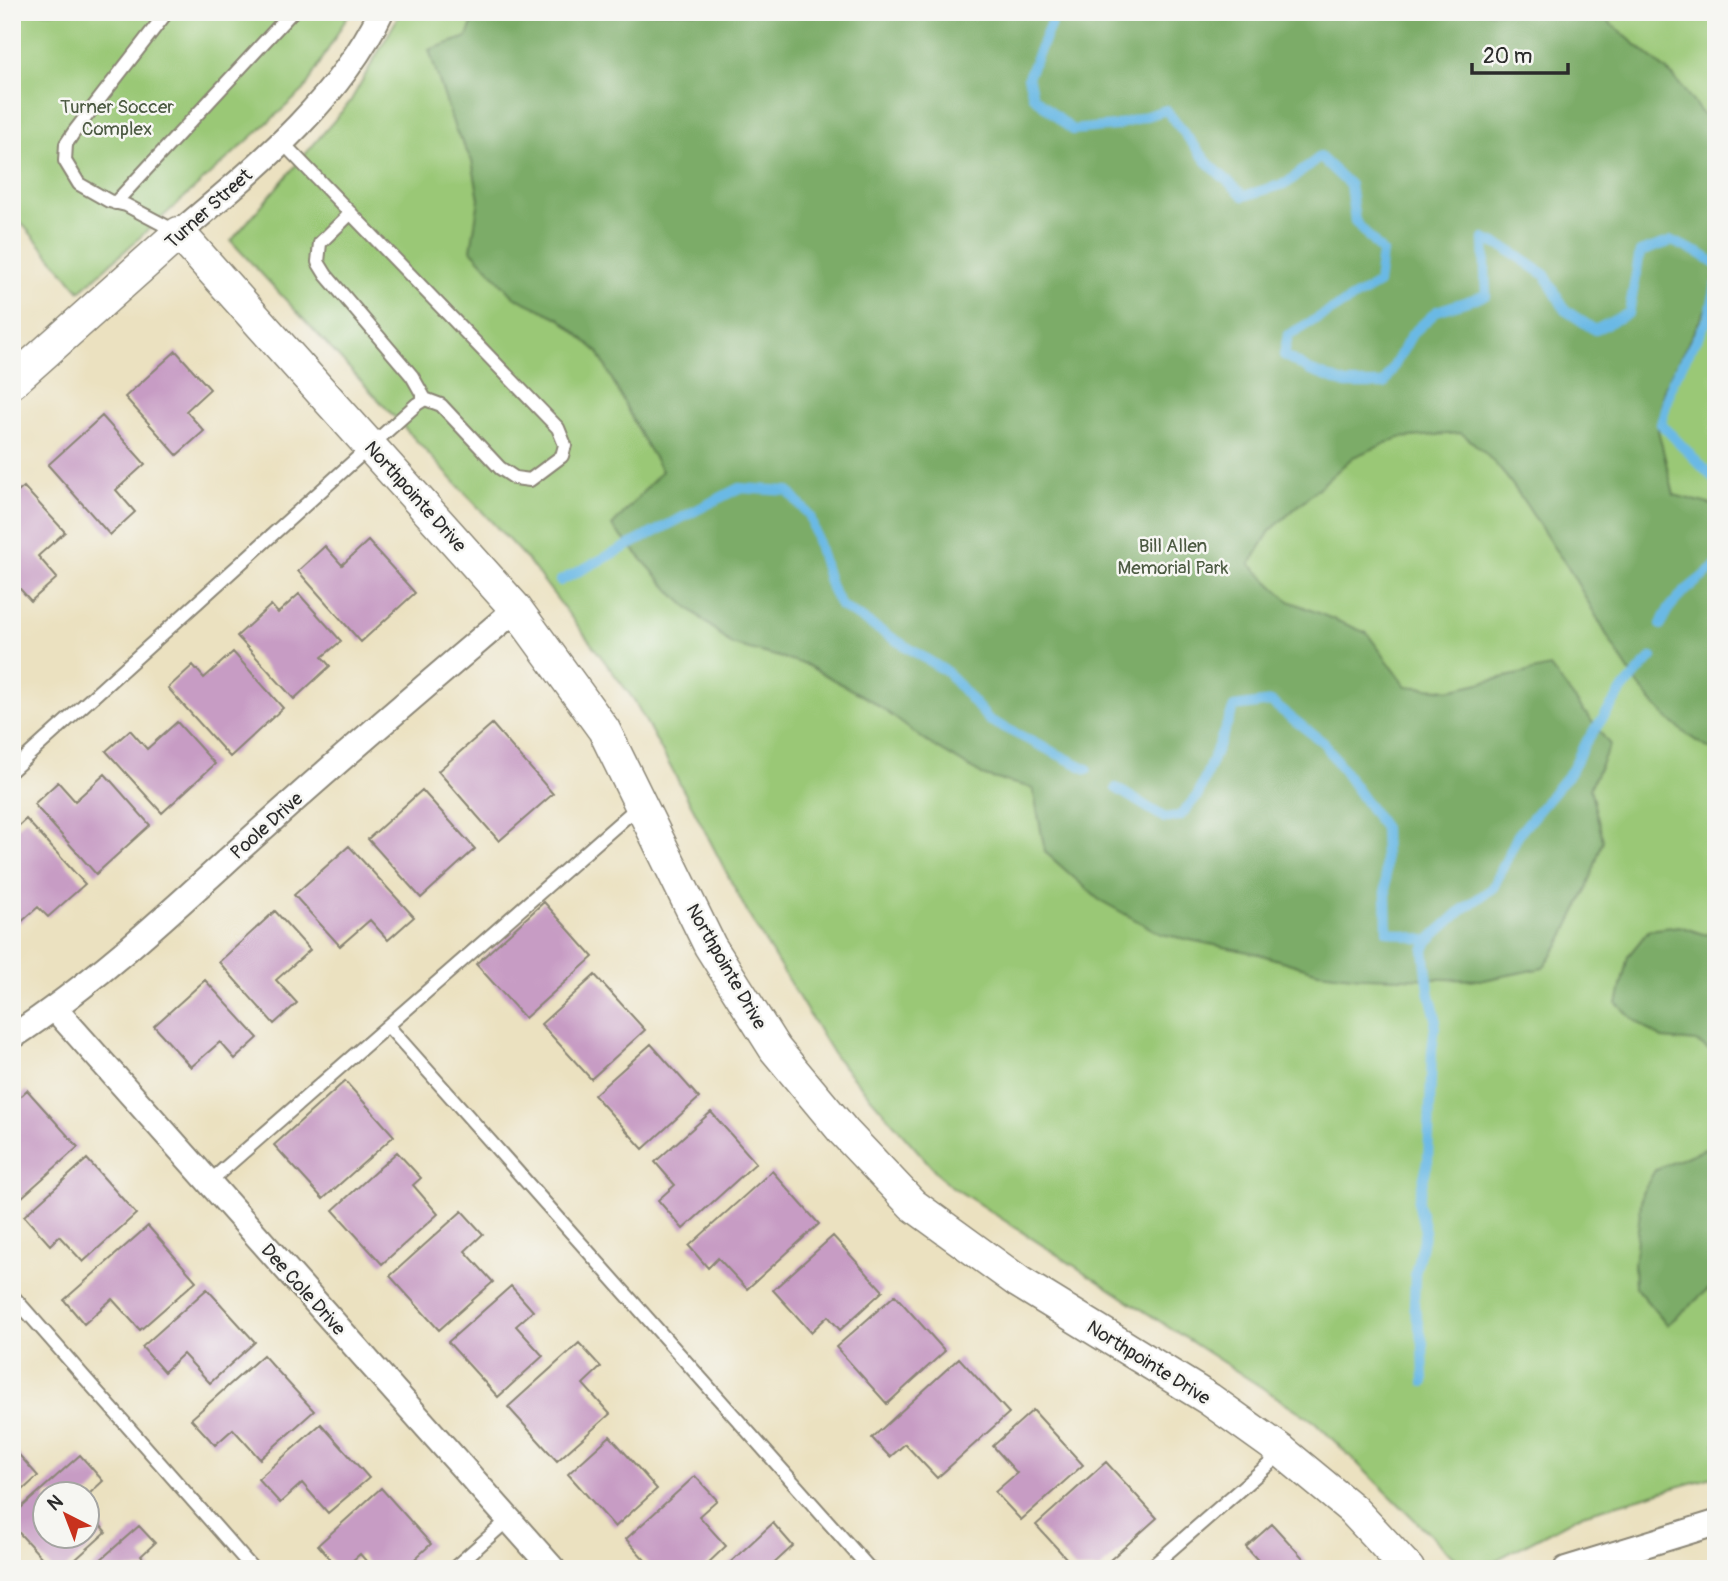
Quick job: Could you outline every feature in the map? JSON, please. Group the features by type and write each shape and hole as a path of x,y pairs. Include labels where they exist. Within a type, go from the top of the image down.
{"street":[{"name":"Turner Street","path":"12,382 237,184 321,102 371,33 380,12"},
{"name":"Northpointe Drive","path":"179,233 516,609 604,730 710,946 775,1049 844,1132 913,1205 1019,1282 1209,1399 1283,1452 1352,1509 1408,1569"},
{"name":"Poole Drive","path":"12,1037 55,1009 103,972 318,778 516,609"},
{"name":"Dee Cole Drive","path":"55,1009 553,1569"},
{"path":"1566,1569 1716,1523"}],"lane":[{"path":"167,12 66,144 65,161 79,184 115,203 127,205 179,233"},
{"path":"115,203 292,12"},
{"path":"281,141 351,213 558,428 565,445 562,456 544,472 530,480 515,478 500,468 441,405 425,400 412,376 326,275 318,262 320,243 351,213"},
{"path":"13,769 370,444 425,400"},
{"path":"208,1183 641,804"},
{"path":"388,1026 870,1569"},
{"path":"12,1295 253,1569"},
{"path":"1149,1569 1283,1452"},
{"path":"453,1569 509,1519"}],"green space":[{"name":"Turner Soccer Complex","path":"12,12 350,12 304,90 80,291 12,212"},
{"name":"Bill Allen Memorial Park","path":"401,12 1716,12 1716,1476 1583,1514 1479,1569 1465,1569 1315,1422 945,1182 835,1057 748,914 634,700 529,562 231,241 350,102"},
{"path":"476,12 1597,12 1674,77 1716,132 1716,290 1664,388 1658,430 1674,495 1716,506 1716,752 1690,737 1667,718 1648,697 1614,648 1568,567 1520,496 1489,457 1461,433 1399,438 1353,457 1270,531 1250,564 1289,601 1367,633 1406,686 1449,690 1550,667 1610,745 1590,788 1603,840 1587,889 1562,940 1543,968 1484,980 1361,977 1318,972 1258,954 1161,934 1098,899 1045,852 1033,788 984,776 927,742 872,701 805,664 731,644 674,595 612,526 662,471 598,352 559,318 514,297 471,250 479,199 472,161 455,129 429,50 467,37"},
{"path":"1679,926 1703,934 1716,935 1716,1055 1697,1042 1662,1039 1617,1004 1628,956 1649,930"},
{"path":"1716,1144 1716,1283 1667,1325 1635,1287 1634,1265 1642,1193 1655,1170"}],"building":[{"path":"176,351 210,389 186,411 204,431 177,455 125,397"},
{"path":"102,416 145,464 116,490 135,512 110,535 48,465"},
{"path":"24,487 65,532 38,556 57,578 31,601 12,580 12,497"},
{"path":"368,541 415,593 361,642 298,571 325,546 342,565"},
{"path":"299,594 341,641 322,657 330,666 294,699 237,636 271,605 278,613"},
{"path":"233,652 283,708 230,757 168,688 193,665 204,678"},
{"path":"177,722 215,764 162,813 106,751 130,730 147,749"},
{"path":"492,724 553,794 499,841 438,771"},
{"path":"105,774 150,825 96,874 34,804 58,782 75,801"},
{"path":"422,790 475,849 421,898 368,839"},
{"path":"26,819 85,884 48,917 38,907 20,923 12,914 12,832"},
{"path":"349,846 414,917 388,940 370,920 340,946 294,895"},
{"path":"544,902 593,957 525,1018 476,964"},
{"path":"275,911 310,950 276,980 297,1003 274,1024 219,962"},
{"path":"595,975 645,1030 591,1079 541,1024"},
{"path":"205,980 258,1038 235,1059 220,1042 191,1067 154,1026"},
{"path":"651,1044 699,1098 643,1149 594,1095"},
{"path":"345,1081 394,1136 323,1199 274,1145"},
{"path":"27,1090 78,1147 12,1206 12,1104"},
{"path":"711,1112 756,1163 683,1229 658,1200 675,1185 655,1162"},
{"path":"397,1152 421,1178 413,1185 438,1214 382,1264 333,1210"},
{"path":"87,1159 136,1214 83,1262 59,1236 50,1245 24,1216"},
{"path":"772,1171 819,1224 747,1289 718,1258 708,1268 689,1246"},
{"path":"462,1211 483,1234 465,1251 493,1282 439,1330 390,1276"},
{"path":"148,1226 196,1281 140,1330 112,1299 84,1324 64,1300"},
{"path":"833,1236 883,1291 840,1330 828,1316 811,1332 773,1290"},
{"path":"511,1286 533,1311 516,1326 543,1356 498,1397 448,1342"},
{"path":"207,1289 255,1342 210,1383 183,1354 164,1372 142,1347"},
{"path":"895,1295 945,1351 887,1404 836,1347"},
{"path":"579,1343 601,1367 583,1384 610,1414 557,1461 508,1407"},
{"path":"263,1355 314,1411 260,1459 233,1429 215,1445 191,1419"},
{"path":"959,1358 1009,1413 937,1478 905,1444 890,1457 872,1438"},
{"path":"1033,1410 1083,1465 1021,1520 995,1492 1017,1473 993,1446"},
{"path":"321,1424 369,1478 328,1513 302,1483 280,1503 258,1479"},
{"path":"610,1436 657,1489 615,1527 568,1474"},
{"path":"12,1447 38,1476 12,1500"},
{"path":"80,1455 103,1481 102,1480 52,1480"},
{"path":"1106,1462 1157,1518 1100,1569 1076,1569 1036,1525"},
{"path":"695,1476 717,1500 699,1516 726,1546 702,1569 653,1569 626,1539"},
{"path":"381,1488 431,1544 404,1569 373,1569 360,1554 343,1569 339,1569 318,1545"},
{"path":"32,1498 32,1547 12,1525 12,1516"},
{"path":"773,1523 793,1546 768,1569 723,1569"},
{"path":"1272,1524 1313,1569 1260,1569 1263,1566 1246,1547"},
{"path":"139,1526 155,1543 141,1556 152,1569 90,1569"},
{"path":"35,1550 86,1550 65,1569 52,1569"}],"waterway":[{"path":"1056,12 1028,77 1033,96 1072,130 1114,126 1166,110 1209,164 1244,196 1287,183 1320,157 1350,185 1355,221 1382,252 1378,284 1288,335 1284,355 1309,370 1346,384 1384,384 1412,334 1437,311 1486,295 1484,239 1507,249 1545,275 1565,310 1595,330 1629,313 1640,252 1672,241 1716,264"},
{"path":"1716,286 1709,317 1672,382 1661,424 1716,481"},
{"path":"560,581 739,488 788,491 810,516 830,585 841,606 947,672 989,720 1087,769"},
{"path":"1661,625 1676,600 1716,566"},
{"path":"1116,788 1165,818 1180,816 1198,795 1234,707 1271,702 1324,743 1384,828 1387,931 1428,941 1462,910 1493,888 1518,835 1572,770 1584,745 1623,689 1652,657"},
{"path":"1424,1382 1423,1343 1414,1306 1415,1274 1425,1231 1418,1202 1428,1161 1432,1050 1436,1018 1429,991 1424,950 1428,941"}]}
